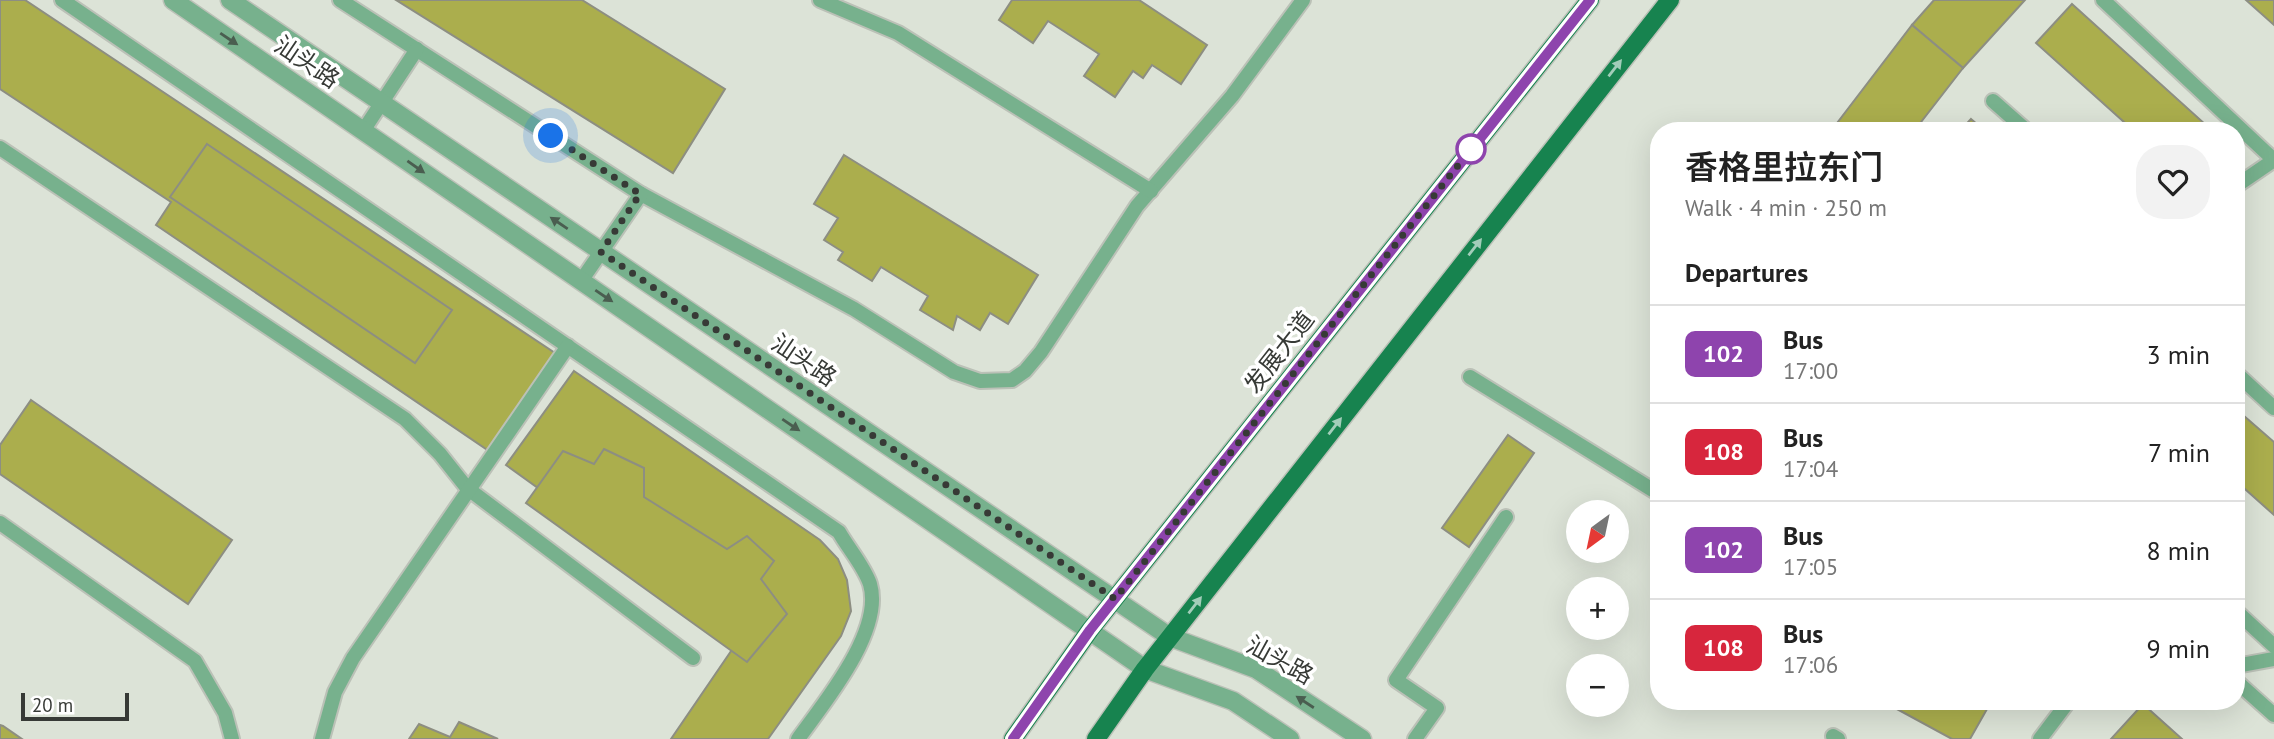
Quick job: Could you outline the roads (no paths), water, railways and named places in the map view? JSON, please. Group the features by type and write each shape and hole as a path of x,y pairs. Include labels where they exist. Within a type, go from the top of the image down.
{"main road":[{"name":"发展大道","path":"1013,739 1090,630 1590,0"},
{"path":"1096,739 1145,669 1670,0"}],"street":[{"name":"汕头路","path":"173,0 1145,669 1233,701 1290,739"},
{"name":"汕头路","path":"230,0 1170,637 1256,669 1363,739"}],"lane":[{"path":"62,0 839,532 870,584 870,618 846,671 798,739"},
{"path":"340,0 640,194 855,309 954,372 981,381 1012,380 1025,371 1041,352 1137,206 1232,96 1303,0"},
{"path":"820,0 898,33 1151,191"},
{"path":"2103,0 2233,122"},
{"path":"363,131 417,49"},
{"path":"1993,101 2017,122"},
{"path":"2245,133 2274,160 2245,180"},
{"path":"0,148 405,419 467,488 693,658"},
{"path":"581,281 640,194"},
{"path":"322,739 335,692 353,659 467,488 483,471 568,346"},
{"path":"1470,377 1650,488"},
{"path":"2245,381 2274,408"},
{"path":"1416,739 1437,708 1396,680 1506,517"},
{"path":"0,523 195,661 225,713 232,739"},
{"path":"2245,619 2274,646"},
{"path":"2245,664 2274,659"},
{"path":"2245,689 2274,715"},
{"path":"2040,739 2062,710"}]}
